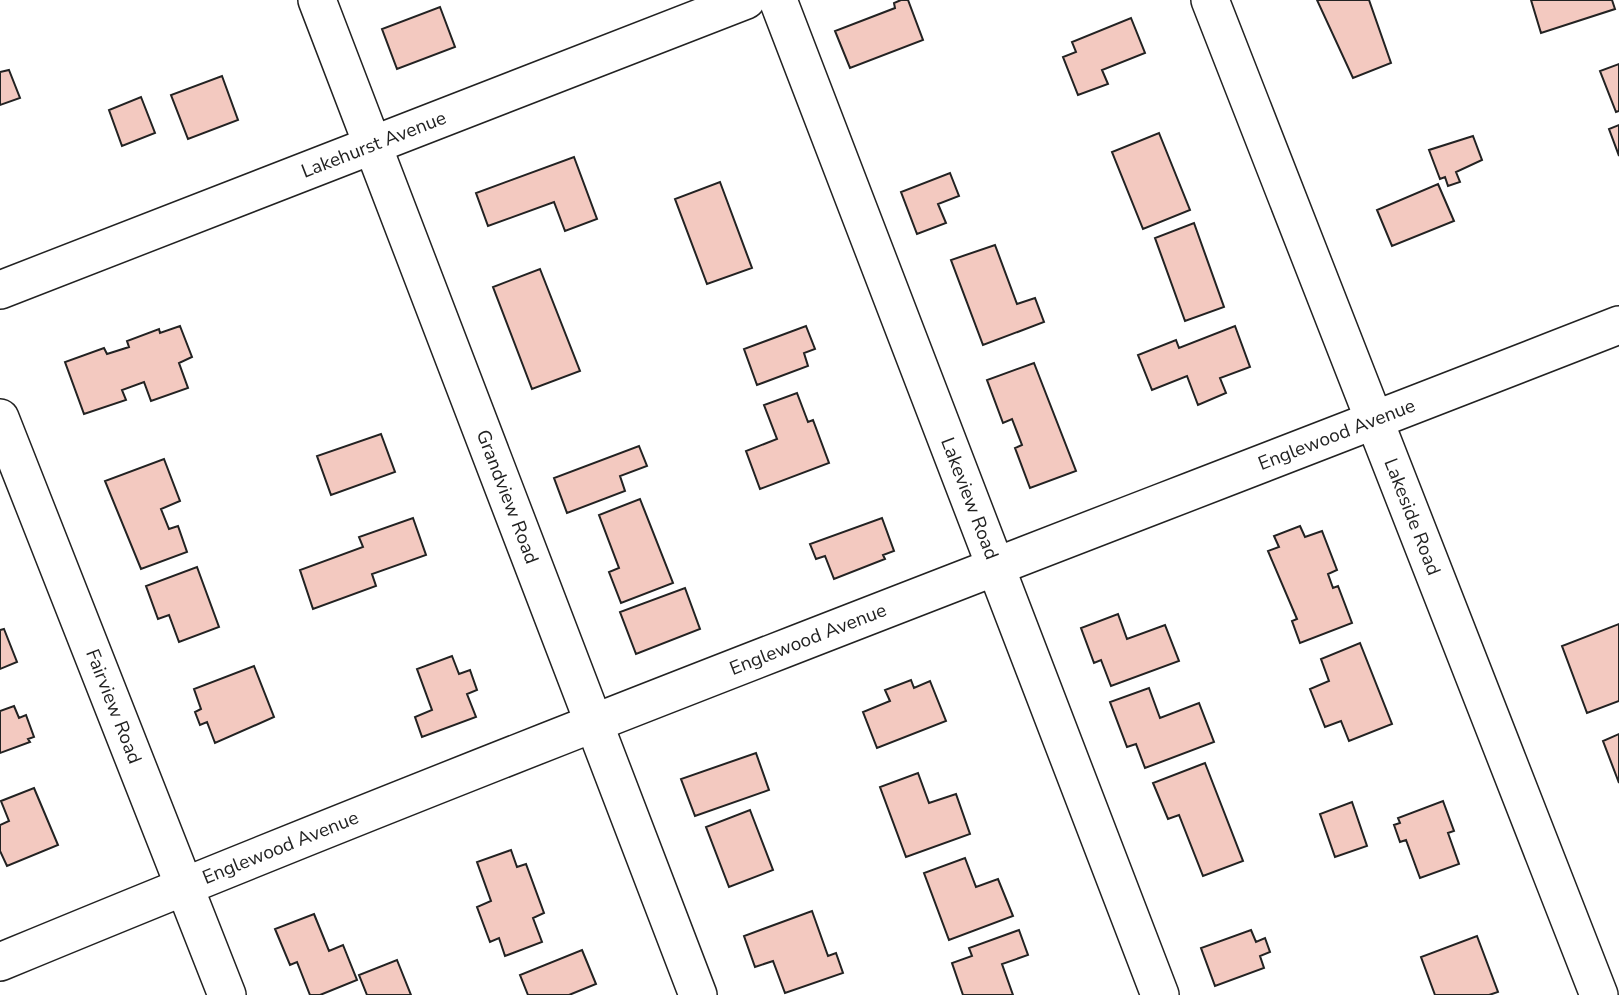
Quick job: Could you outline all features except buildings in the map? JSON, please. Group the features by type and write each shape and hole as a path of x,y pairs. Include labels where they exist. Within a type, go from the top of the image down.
{"street":[{"name":"Grandview Road","path":"317,0 698,995"},
{"name":"Lakehurst Avenue","path":"0,290 746,0"},
{"name":"Lakeview Road","path":"778,0 1160,995"},
{"name":"Lakeside Road","path":"1210,0 1599,995"},
{"name":"Englewood Avenue","path":"0,962 184,886 995,566 1619,325"},
{"name":"Fairview Road","path":"0,418 227,995"}]}
